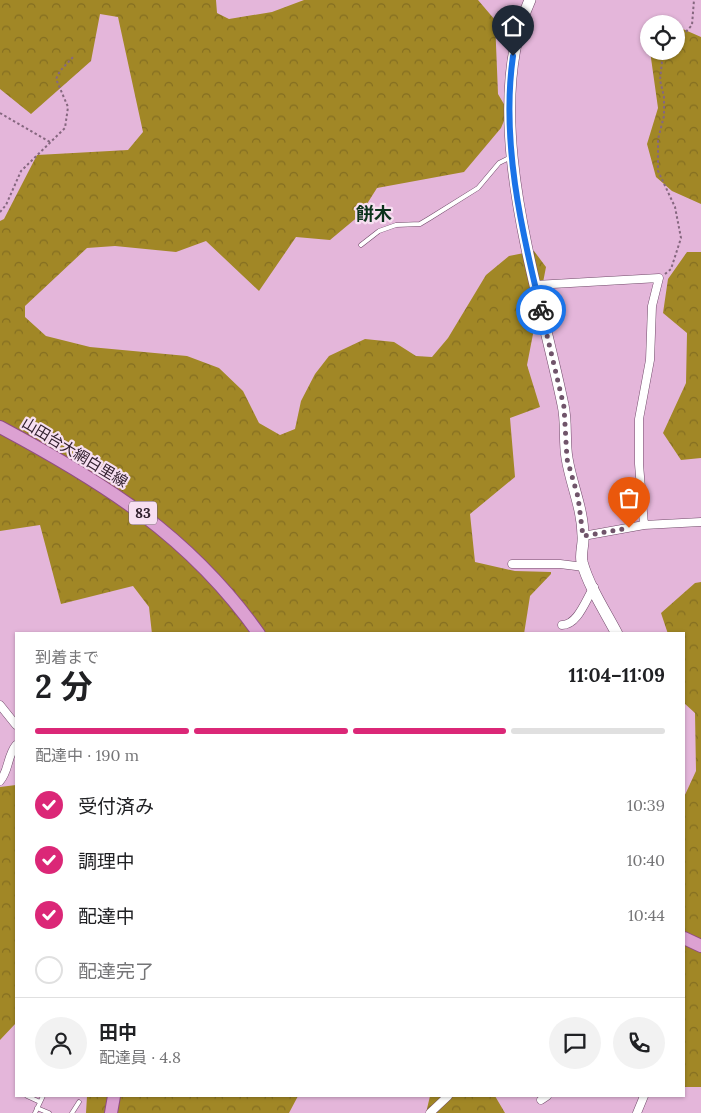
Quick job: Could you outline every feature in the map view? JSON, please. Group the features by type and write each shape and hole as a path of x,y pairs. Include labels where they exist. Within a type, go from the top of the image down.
{"main road":[{"name":"山田台大網白里線","path":"0,427 88,476 150,519 201,565 257,632"},
{"path":"685,938 701,946"},
{"path":"111,1113 114,1097"}],"street":[{"path":"530,0 516,39 511,73 513,156 524,240 564,407 567,459 578,497 583,536 581,560 616,632"},
{"path":"535,285 659,278 652,306 650,360 639,419 639,464 644,525"},
{"path":"583,536 644,525 701,522"},
{"path":"512,564 560,564 584,567"},
{"path":"562,625 567,625 577,617 594,587"},
{"path":"0,705 15,724"},
{"path":"0,781 5,776 10,753 15,746"},
{"path":"430,1113 447,1097"},
{"path":"637,1113 644,1097"}],"lane":[{"path":"361,245 379,231 396,225 420,224 478,188 499,163 513,156"},
{"path":"29,1097 40,1102"},
{"path":"42,1097 36,1111 49,1113"},
{"path":"72,1113 78,1102"}],"path":[{"path":"685,33 692,25 694,0"},
{"path":"0,212 6,205 21,171 65,128 68,107 56,79 60,71 74,56"},
{"path":"659,278 671,270 681,238 675,207 658,171 658,139 664,116 664,97 660,80 663,60"},
{"path":"0,113 50,142"}],"green space":[{"path":"0,0 216,0 217,13 229,19 272,12 304,0 478,0 495,20 498,94 508,111 501,128 464,172 377,188 360,215 330,240 296,237 259,291 206,241 176,252 115,246 87,248 25,306 25,317 46,336 90,347 187,356 219,368 243,391 259,423 280,435 295,429 301,401 315,374 329,356 365,339 394,342 416,356 432,357 448,338 486,275 509,256 534,251 546,267 527,365 540,407 510,418 515,477 470,514 475,562 515,571 551,572 530,596 524,632 152,632 149,607 133,586 61,604 40,525 0,531 0,221 4,219 37,155 128,150 143,132 118,17 100,14 91,61 31,114 0,89"},
{"path":"685,30 701,37 701,204 672,191 656,177 647,144 658,108 651,60 685,60"},
{"path":"687,252 701,252 701,458 681,460 663,433 686,383 687,333 663,313 668,279"},
{"path":"701,582 701,1087 685,1087 685,795 696,771 695,713 685,704 685,632 667,632 661,613 695,583"},
{"path":"15,785 15,1024 0,1040 0,787"},
{"path":"87,1097 297,1097 289,1113 86,1113"},
{"path":"430,1097 496,1097 505,1113 426,1113"}],"way so far":[{"path":"541,310 564,407 567,459 578,497 583,536 629,528"}],"district":[{"name":"餅木","path":"374,213"}],"route":[{"path":"513,56 511,73 511,127 514,168 524,240 541,310"}]}
